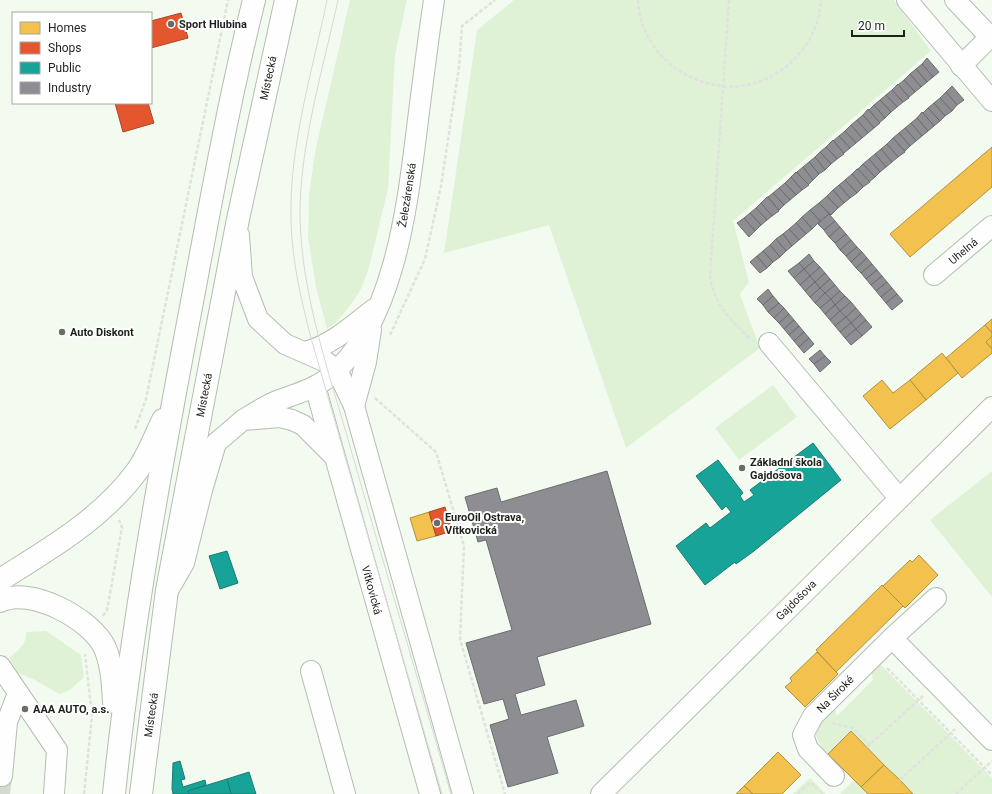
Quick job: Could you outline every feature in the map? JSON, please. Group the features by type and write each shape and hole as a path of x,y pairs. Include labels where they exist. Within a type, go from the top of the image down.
{"highway":[{"path":"114,794 129,660 173,401 237,71 254,0"},
{"name":"Místecká","path":"141,794 146,747 168,590 238,219 286,0"},
{"path":"0,580 76,531 112,500 138,470 173,401"},
{"path":"0,602 5,599 24,597 43,602 78,619 91,631 104,647 112,672 118,751"},
{"path":"146,747 153,794"}],"street":[{"name":"Železárenská","path":"168,590 184,563 202,490 216,443 243,420 276,402 315,386 337,370 360,342 382,302 406,213 434,0"},
{"path":"907,0 992,101"},
{"path":"955,0 991,38 961,66"},
{"path":"238,219 242,277 258,319 285,344 326,362 337,370 354,406 462,794"},
{"name":"Uhelná","path":"934,275 992,226"},
{"path":"304,352 314,349 336,338 382,302"},
{"path":"354,406 366,362 372,320"},
{"path":"769,342 899,498"},
{"name":"Vítkovická","path":"315,386 430,794"},
{"name":"Gajdošova","path":"601,794 992,407"},
{"path":"243,420 280,417 292,420 303,426 336,458"},
{"name":"Na Široké","path":"834,776 808,749 803,735 813,716 874,655 936,598"},
{"path":"892,638 992,740"},
{"path":"0,666 57,750 54,794"},
{"path":"311,671 345,794"},
{"path":"2,776 7,722 18,693"}],"path":[{"path":"134,435 146,399 228,0"},
{"path":"390,336 425,260 441,186 459,68 462,26 495,0"},
{"path":"638,0 638,12 646,34 659,55 676,69 700,82 723,86 751,84 779,72 799,55 812,36 820,12 821,0"},
{"path":"729,0 710,276 712,290 717,303 760,350 769,342"},
{"path":"372,396 436,452 464,546 460,639 505,794"},
{"path":"84,794 92,716 84,641 107,610 122,527 112,500"},
{"path":"874,655 992,775"},
{"path":"867,747 936,683"},
{"path":"817,712 829,722 853,728 870,745"},
{"path":"900,780 968,716"},
{"path":"956,794 992,761"},
{"path":"798,794 810,782 819,792 823,794"}],"green space":[{"path":"350,0 407,0 395,55 388,189 368,271 361,289 350,306 336,322 327,329 316,287 308,237 309,196 315,152"},
{"path":"514,0 894,0 931,51 733,221 749,282 740,294 760,348 626,448 549,225 444,253 477,30"},
{"path":"773,385 797,417 739,460 715,428"},
{"path":"992,471 992,597 930,520"},
{"path":"46,631 81,655 84,677 70,690 59,694 35,680 18,673 9,658 25,641 26,632"},
{"path":"876,660 992,778 992,794 913,794 851,731 828,754 819,743 814,722 834,704 837,716 873,680 870,665"},
{"path":"810,778 826,794 793,794"},
{"path":"854,780 868,794 840,794"}],"building: Homes":[{"path":"992,147 992,187 910,257 890,234"},
{"path":"992,319 992,333 985,325"},
{"path":"985,325 992,333 992,336 986,342 992,349 992,353 962,378 946,358"},
{"path":"992,336 992,349 986,342"},
{"path":"942,353 958,373 926,400 910,380"},
{"path":"882,380 893,393 910,380 926,400 890,429 863,396"},
{"path":"429,512 436,536 417,541 410,518"},
{"path":"919,555 938,575 905,608 883,586 910,560 912,562"},
{"path":"882,585 903,606 836,672 816,650"},
{"path":"817,652 838,674 805,707 785,687 792,681 790,678"},
{"path":"851,731 884,765 861,787 828,754"},
{"path":"778,752 801,775 782,794 753,794 744,786"},
{"path":"884,765 913,794 868,794 861,787"},
{"path":"744,786 753,794 736,794"}],"building: Shops":[{"path":"181,13 188,38 152,48 152,21"},
{"path":"115,104 148,104 154,123 123,132"},
{"path":"445,507 452,531 436,536 429,512"}],"building: Public":[{"path":"813,443 841,480 754,551 736,564 735,562 705,585 676,546 706,523 710,528 731,512 726,506 722,510 696,476 718,460 743,493 740,496 744,502 754,495 750,490"},
{"path":"227,551 238,583 220,589 209,556"},
{"path":"180,761 185,779 181,780 183,787 205,780 206,785 188,791 189,794 173,794 173,763"},
{"path":"249,772 256,794 231,794 227,779"},
{"path":"227,779 231,794 189,794 188,791"}],"building: Industry":[{"path":"927,58 939,72 933,77 922,64"},
{"path":"922,64 933,77 927,82 916,69"},
{"path":"916,69 927,82 921,87 910,74"},
{"path":"910,74 921,87 915,92 904,80"},
{"path":"904,80 915,92 909,97 898,85"},
{"path":"898,84 909,98 903,102 892,90"},
{"path":"952,86 964,100 957,105 946,92"},
{"path":"892,90 903,102 897,107 886,95"},
{"path":"946,92 957,105 952,111 940,98"},
{"path":"886,95 897,107 891,112 880,100"},
{"path":"940,98 952,111 945,116 934,103"},
{"path":"880,100 891,112 885,118 874,105"},
{"path":"934,103 945,116 940,121 928,108"},
{"path":"874,105 885,118 879,123 869,110"},
{"path":"928,108 940,121 934,126 923,113"},
{"path":"868,109 880,123 874,128 863,115"},
{"path":"922,112 934,126 928,131 917,118"},
{"path":"863,115 874,128 868,133 857,120"},
{"path":"917,118 928,131 922,136 911,123"},
{"path":"857,120 868,133 862,138 851,125"},
{"path":"911,123 922,136 916,141 905,128"},
{"path":"851,125 862,138 856,143 845,131"},
{"path":"905,128 916,141 910,146 899,133"},
{"path":"845,131 856,143 850,148 839,136"},
{"path":"899,133 910,146 905,151 893,138"},
{"path":"839,136 850,148 844,153 833,141"},
{"path":"893,138 905,152 898,157 887,144"},
{"path":"833,140 844,154 837,159 826,147"},
{"path":"887,144 898,157 892,162 881,149"},
{"path":"826,147 837,159 831,164 820,152"},
{"path":"881,149 892,162 886,167 875,154"},
{"path":"820,152 831,164 825,170 815,157"},
{"path":"875,154 886,167 880,172 869,159"},
{"path":"815,157 825,170 819,174 809,162"},
{"path":"869,159 880,172 875,177 863,164"},
{"path":"809,162 819,174 813,180 803,167"},
{"path":"863,164 875,177 869,182 858,169"},
{"path":"803,167 813,180 808,185 797,172"},
{"path":"857,169 870,182 863,187 852,174"},
{"path":"796,172 809,185 802,190 791,177"},
{"path":"852,174 863,187 857,193 845,180"},
{"path":"791,177 802,190 796,195 785,183"},
{"path":"845,180 857,193 850,198 839,185"},
{"path":"785,183 796,195 790,200 779,188"},
{"path":"839,185 850,198 844,203 833,190"},
{"path":"779,188 790,200 784,205 773,193"},
{"path":"833,190 844,203 838,208 827,196"},
{"path":"773,193 784,205 779,210 768,197"},
{"path":"827,196 838,208 831,215 819,203"},
{"path":"767,197 779,211 772,216 761,203"},
{"path":"761,203 772,216 767,220 756,208"},
{"path":"819,203 829,214 820,221 810,210"},
{"path":"756,208 767,220 761,225 750,213"},
{"path":"810,210 820,221 812,229 802,217"},
{"path":"750,213 761,225 755,231 744,218"},
{"path":"829,214 835,221 824,230 818,224"},
{"path":"802,217 812,229 806,234 796,223"},
{"path":"744,218 755,231 749,237 737,223"},
{"path":"835,221 840,227 829,237 824,230"},
{"path":"796,223 806,234 799,240 789,229"},
{"path":"840,227 846,234 835,243 829,237"},
{"path":"789,229 799,240 792,246 783,234"},
{"path":"783,234 792,246 786,251 776,239"},
{"path":"846,234 851,240 840,250 835,243"},
{"path":"776,239 786,251 780,257 770,245"},
{"path":"851,240 857,247 846,256 840,250"},
{"path":"770,245 780,257 773,262 763,251"},
{"path":"857,247 862,252 851,262 846,256"},
{"path":"763,251 773,262 767,268 757,256"},
{"path":"862,252 867,258 856,268 851,262"},
{"path":"809,254 814,261 804,269 799,263"},
{"path":"757,256 767,268 760,273 750,262"},
{"path":"867,258 872,264 861,273 856,268"},
{"path":"814,261 820,267 810,276 804,269"},
{"path":"799,263 804,269 794,278 788,271"},
{"path":"872,264 877,270 866,279 861,273"},
{"path":"820,267 825,273 815,282 810,276"},
{"path":"804,269 810,276 800,285 794,278"},
{"path":"877,270 882,276 871,285 866,279"},
{"path":"825,273 830,279 820,288 815,282"},
{"path":"810,276 815,282 805,291 800,285"},
{"path":"882,276 887,282 876,291 871,285"},
{"path":"830,279 835,285 825,293 820,288"},
{"path":"815,282 820,288 810,297 805,291"},
{"path":"887,282 892,288 881,297 876,291"},
{"path":"835,285 840,291 831,299 825,293"},
{"path":"820,288 825,293 815,303 810,297"},
{"path":"892,288 897,294 886,303 881,297"},
{"path":"768,289 773,296 763,305 757,299"},
{"path":"840,291 845,296 835,305 831,299"},
{"path":"825,293 831,299 820,308 815,303"},
{"path":"897,294 903,301 892,310 886,303"},
{"path":"773,296 779,303 768,312 763,305"},
{"path":"845,296 851,302 840,311 835,305"},
{"path":"831,299 835,305 825,314 820,308"},
{"path":"851,302 856,308 846,317 840,311"},
{"path":"779,303 784,308 774,318 768,312"},
{"path":"835,305 840,311 830,320 825,314"},
{"path":"784,308 789,314 779,323 774,318"},
{"path":"856,308 861,314 851,323 846,317"},
{"path":"840,311 846,317 835,326 830,320"},
{"path":"789,314 794,320 784,329 779,323"},
{"path":"861,314 866,320 856,329 851,323"},
{"path":"846,317 851,323 840,332 835,326"},
{"path":"794,320 799,326 789,335 784,329"},
{"path":"866,320 872,327 862,336 856,329"},
{"path":"851,323 856,329 845,338 840,332"},
{"path":"799,326 804,332 794,341 789,335"},
{"path":"856,329 862,336 851,345 845,338"},
{"path":"804,332 809,338 799,347 794,341"},
{"path":"809,338 814,344 804,353 799,347"},
{"path":"820,350 825,356 814,364 809,359"},
{"path":"825,356 831,362 820,372 814,364"},
{"path":"607,471 651,624 537,657 545,685 515,694 521,715 576,700 584,726 547,737 558,773 508,787 490,725 509,719 503,699 484,704 466,643 512,630 486,540 478,542 465,497 497,488 501,502"}],"tunnel":[{"path":"0,794 2,776"}],"tram line":[{"path":"327,0 303,110 294,165 291,193 291,221 295,265 311,338 442,794"},
{"path":"338,0 313,109 303,164 300,218 306,277 311,307 326,365 451,794"}],"place":[{"name":"Sport Hlubina","path":"171,24"},
{"name":"Auto Diskont","path":"62,332"},
{"name":"Základní škola Gajdošova","path":"742,468"},
{"name":"EuroOil Ostrava, Vítkovická","path":"437,523"},
{"name":"AAA AUTO, a.s.","path":"25,709"}]}
